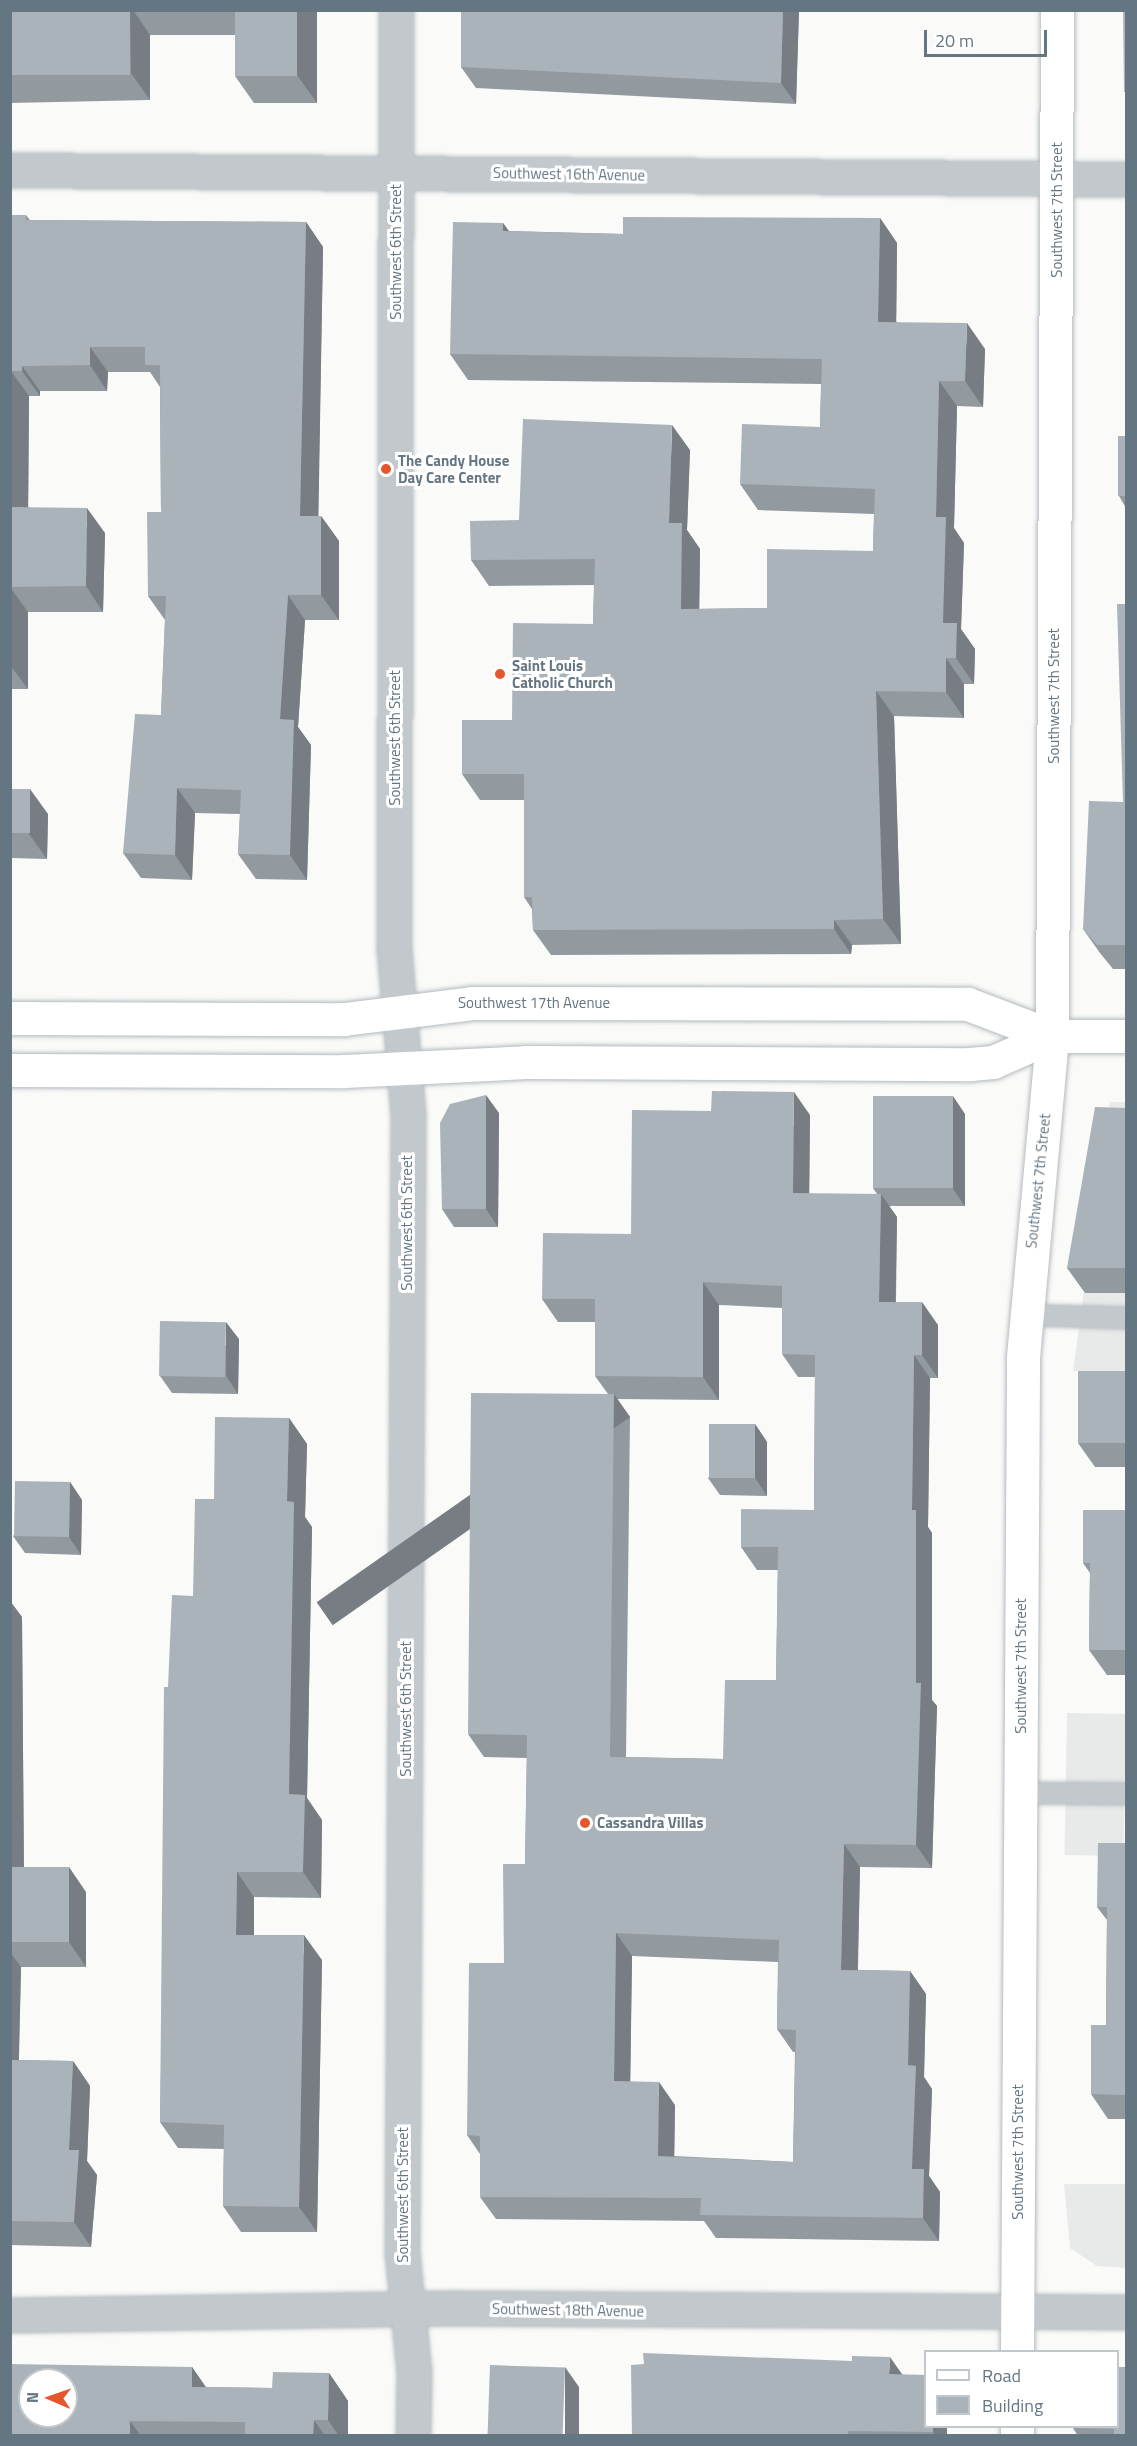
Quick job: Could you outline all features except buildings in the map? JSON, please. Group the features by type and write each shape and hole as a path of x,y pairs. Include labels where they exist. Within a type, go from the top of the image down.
{"main road":[{"name":"Southwest 7th Street","path":"1017,2350 1025,1315 1052,1036 1057,10"},
{"name":"Southwest 17th Avenue","path":"10,1018 344,1018 400,1009 472,1003 968,1004 1052,1036 1126,1036"},
{"name":"Southwest 17th Avenue","path":"10,1070 405,1068 526,1062 970,1064 993,1062 1052,1036"}],"street":[{"name":"Southwest 6th Street","path":"396,10 394,948 405,1068 402,2252 413,2436"},
{"name":"Southwest 16th Avenue","path":"10,170 1126,179"},
{"name":"Southwest 18th Avenue","path":"10,2315 407,2308 1126,2312"}],"lane":[{"path":"1025,1315 1126,1318"},
{"path":"1021,1793 1126,1794"}],"shaded area":[{"path":"1110,1102 1126,1102 1126,1371 1073,1371"},
{"path":"1067,1713 1126,1714 1124,1856 1065,1855"},
{"path":"1064,2184 1126,2184 1126,2268 1097,2266 1070,2248"}],"place":[{"name":"The Candy House Day Care Center","path":"386,469"},
{"name":"Saint Louis Catholic Church","path":"500,674"},
{"name":"Cassandra Villas","path":"585,1823"}]}
